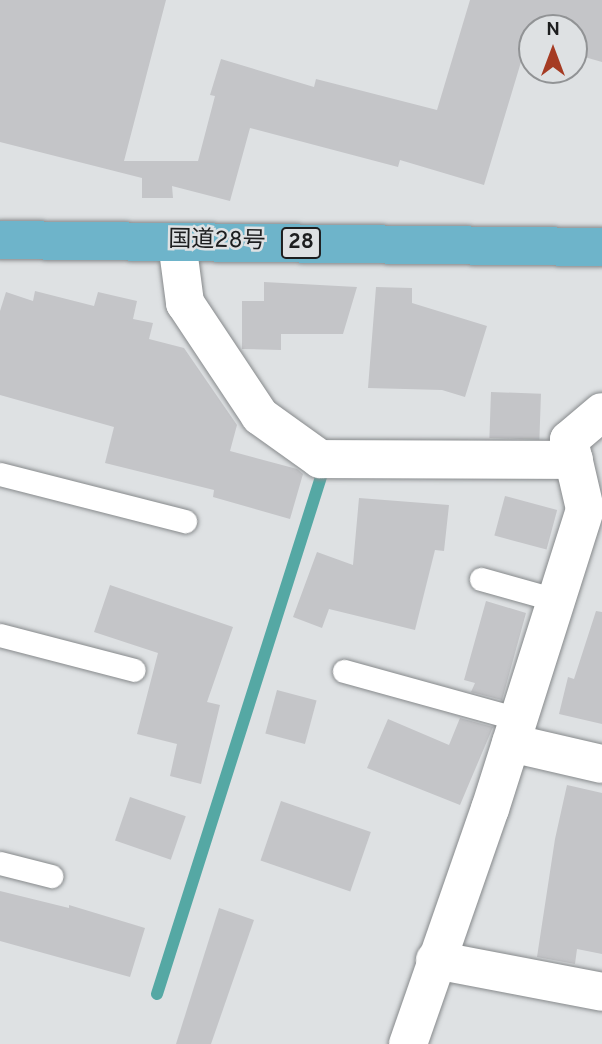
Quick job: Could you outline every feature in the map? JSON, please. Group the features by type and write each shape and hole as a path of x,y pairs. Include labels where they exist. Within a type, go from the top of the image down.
{"highway":[{"name":"国道28号","path":"0,240 602,247"}],"street":[{"path":"177,242 185,303 260,416 320,459 574,460"},
{"path":"408,1044 515,731 556,600 593,511 569,440 602,412"},
{"path":"515,731 602,765"},
{"path":"436,960 602,992"}],"lane":[{"path":"0,474 185,521"},
{"path":"481,579 556,600"},
{"path":"0,635 134,670"},
{"path":"344,671 515,731"},
{"path":"0,863 51,876"}],"building":[{"path":"0,0 166,0 124,161 198,161 215,96 210,95 221,59 314,87 316,79 437,110 470,0 602,0 602,62 588,58 588,14 518,14 518,72 484,185 400,160 398,167 250,128 230,201 172,186 173,198 142,198 142,178 0,142"},
{"path":"264,282 357,287 343,334 281,334 281,350 242,349 242,301 264,301"},
{"path":"376,287 412,288 412,303 487,326 465,397 442,390 368,388"},
{"path":"35,291 94,306 98,292 137,301 133,319 153,323 149,339 184,348 237,425 230,451 297,469 303,474 290,519 213,497 214,490 105,463 114,427 0,395 0,311 6,292 33,301"},
{"path":"491,392 541,394 539,440 489,438"},
{"path":"505,496 557,510 547,550 494,536"},
{"path":"359,498 449,505 444,551 435,550 415,630 329,609 322,628 293,617 317,552 353,565"},
{"path":"110,585 233,627 207,702 220,705 201,784 170,776 177,744 137,734 158,653 94,632"},
{"path":"486,601 526,613 502,700 471,692 475,683 464,680"},
{"path":"596,611 602,612 602,724 559,714 568,677 574,679"},
{"path":"277,690 317,701 305,744 265,733"},
{"path":"460,718 493,727 460,805 367,768 388,719 449,745"},
{"path":"567,785 602,793 602,954 577,949 575,964 537,957 555,839"},
{"path":"130,797 186,816 171,860 115,840"},
{"path":"281,801 371,832 350,891 260,861"},
{"path":"0,891 69,908 69,905 145,928 130,977 0,941"},
{"path":"219,908 254,920 211,1044 176,1044"}],"waterway":[{"path":"157,994 322,474"}]}
